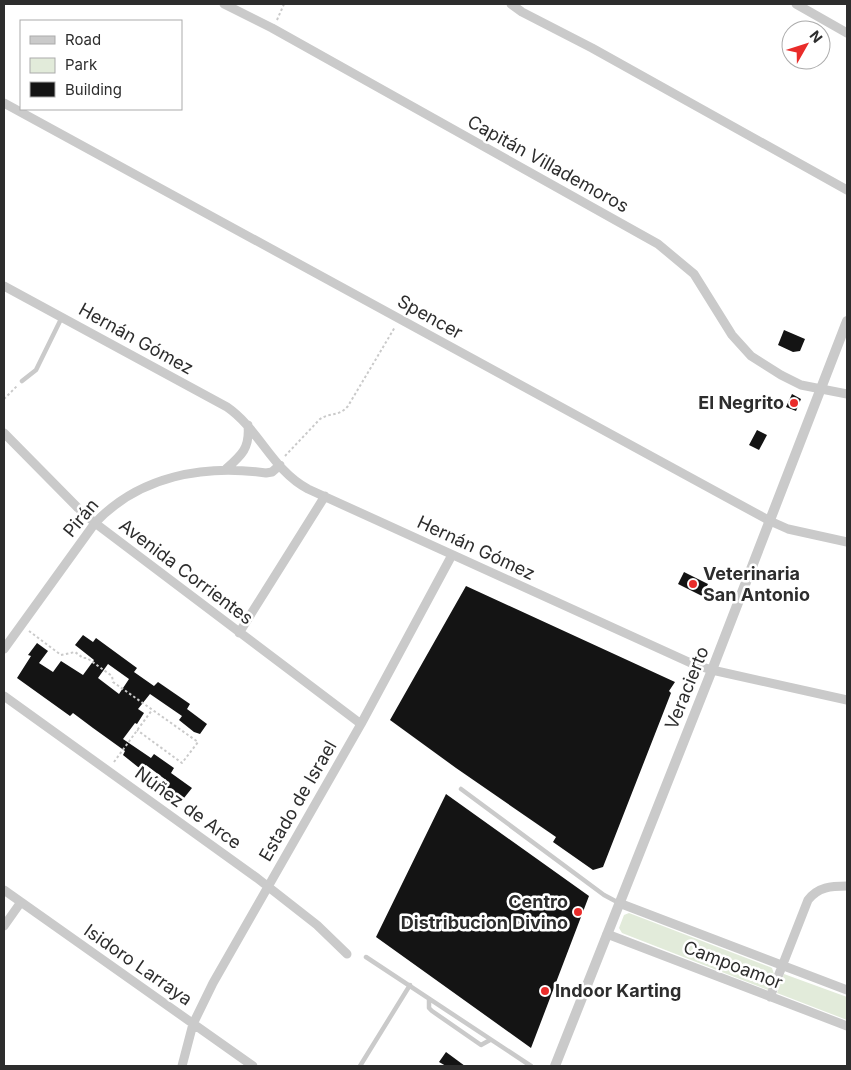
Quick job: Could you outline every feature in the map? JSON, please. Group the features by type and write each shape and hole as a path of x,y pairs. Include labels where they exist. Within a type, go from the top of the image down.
{"street":[{"name":"Capitán Villademoros","path":"224,4 272,28 658,244 694,274 732,336 746,353 782,376 801,385 847,394"},
{"path":"511,4 572,40 592,48 847,190"},
{"path":"796,4 847,33"},
{"name":"Spencer","path":"4,103 770,521 788,529 847,542"},
{"name":"Hernán Gómez","path":"4,286 227,406 239,415 297,483 693,664 712,670 847,700"},
{"name":"Veracierto","path":"555,1066 712,670 847,321"},
{"path":"226,469 246,449 249,433 248,425"},
{"name":"Avenida Corrientes","path":"4,433 95,523 361,724"},
{"name":"Pirán","path":"4,649 95,523 112,506 142,488 188,473 226,469 266,473 272,472 280,465"},
{"path":"239,633 325,496"},
{"name":"Estado de Israel","path":"182,1066 193,1024 213,983 361,724 452,555"},
{"name":"Núñez de Arce","path":"4,696 268,886 316,925 347,954"},
{"path":"770,997 808,900 821,888 847,886"},
{"name":"Isidoro Larraya","path":"4,890 253,1066"},
{"path":"4,926 20,902"},
{"name":"Campoamor","path":"619,903 847,990"},
{"name":"Campoamor","path":"607,934 847,1026"}],"lane":[{"path":"22,381 36,370 62,317"},
{"path":"461,789 619,903"},
{"path":"366,957 531,1066"},
{"path":"360,1066 410,985"},
{"path":"430,999 429,1008 432,1012 482,1045 490,1040"}],"path":[{"path":"272,28 284,4"},
{"path":"280,465 285,455 320,418 326,415 337,415 344,411 400,319"},
{"path":"4,399 22,381"},
{"path":"21,625 61,655 75,652 86,658 112,676 113,682 198,742 182,763 137,730"},
{"path":"108,771 152,710"}],"green space":[{"path":"629,913 772,968 774,974 769,989 622,933 619,928 624,915"},
{"path":"784,974 847,997 847,1020 777,993"}],"building":[{"path":"784,330 805,339 800,351 793,352 778,345"},
{"name":"El Negrito","path":"792,394 801,399 796,411 786,407"},
{"path":"757,430 767,435 759,450 749,445"},
{"name":"Veterinaria San Antonio","path":"684,572 708,584 702,596 678,584"},
{"path":"466,586 675,682 669,691 671,693 603,867 593,870 553,842 556,837 390,720"},
{"path":"83,635 93,642 96,638 137,668 134,672 154,686 158,682 190,704 187,709 207,724 200,734 194,732 179,720 182,716 150,694 138,709 144,713 123,739 151,758 154,754 174,768 171,773 192,788 184,798 163,784 166,780 146,765 143,769 138,767 123,755 125,751 73,713 70,716 17,678 31,656 28,655 37,643 48,651 39,663 53,672 61,661 83,675 94,660 75,645","holes":["108,664 129,679 119,694 98,678"]},
{"path":"446,794 589,896 531,1048 376,937"},
{"path":"446,1052 465,1066 446,1066 439,1062"}],"place":[{"name":"El Negrito","path":"794,403"},
{"name":"Veterinaria San Antonio","path":"693,584"},
{"name":"Centro Distribucion Divino","path":"578,912"},
{"name":"Indoor Karting","path":"545,991"}]}
